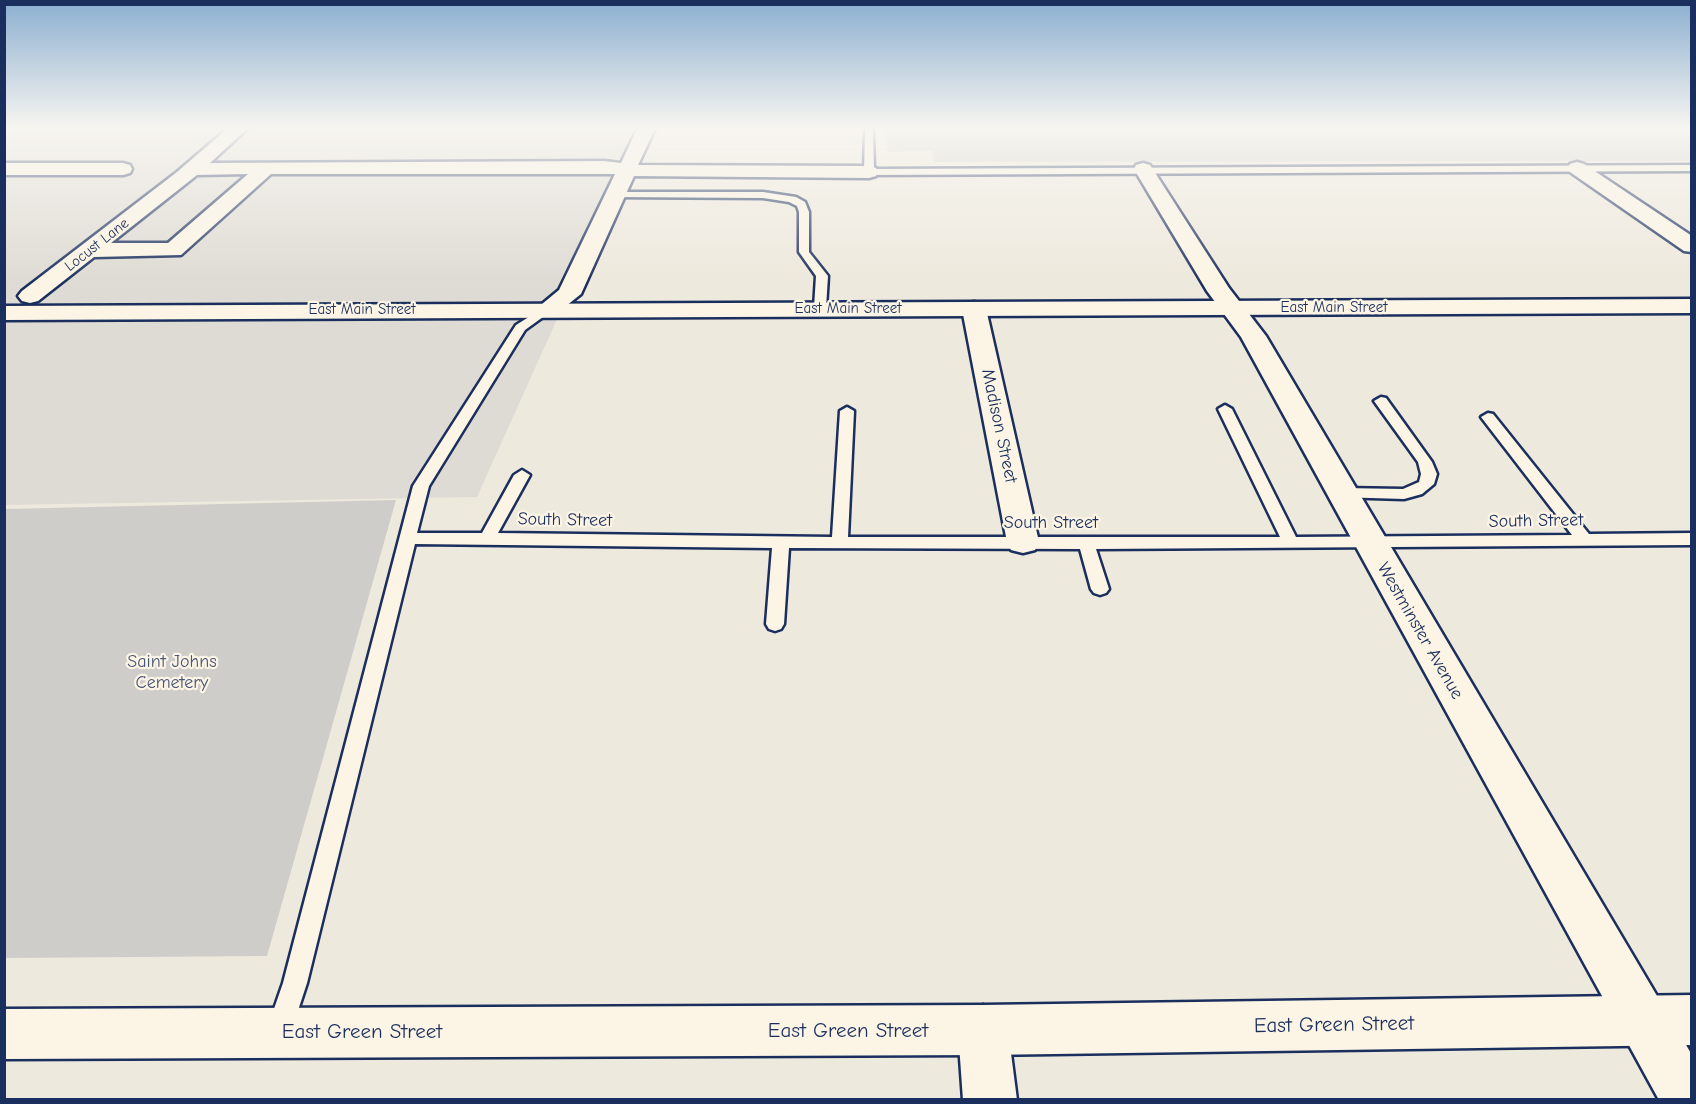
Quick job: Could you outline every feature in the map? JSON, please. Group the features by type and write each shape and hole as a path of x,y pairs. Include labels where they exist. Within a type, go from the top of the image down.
{"street":[{"name":"Locust Lane","path":"30,296 92,250 178,181"},
{"path":"92,250 173,250 253,181"},
{"path":"549,309 569,294 621,181"},
{"name":"Westminster Avenue","path":"1150,181 1219,291 1253,336 1688,1100"},
{"path":"1595,181 1692,246"},
{"name":"East Main Street","path":"4,313 1692,306"},
{"name":"Madison Street","path":"974,309 1023,542"},
{"name":"East Green Street","path":"4,1034 982,1030 1692,1020"},
{"path":"982,1030 990,1100"}],"lane":[{"path":"614,195 763,195 792,199 801,204 804,212 804,252 822,276 820,308"},
{"path":"279,1032 295,983 410,538 421,486 520,328 549,309"},
{"path":"1342,494 1404,494 1426,484 1428,474 1425,462 1382,401"},
{"path":"1225,409 1291,543"},
{"path":"840,543 847,411"},
{"path":"1488,417 1585,540"},
{"path":"488,538 522,475"},
{"name":"South Street","path":"410,538 781,543 1370,543 1692,540"},
{"path":"1086,542 1100,589"},
{"path":"775,624 781,543"}],"shaded area":[{"path":"4,181 612,181 554,326 477,497 5,505"}],"green space":[{"name":"Saint Johns Cemetery","path":"396,500 267,956 5,958 5,509"}]}
